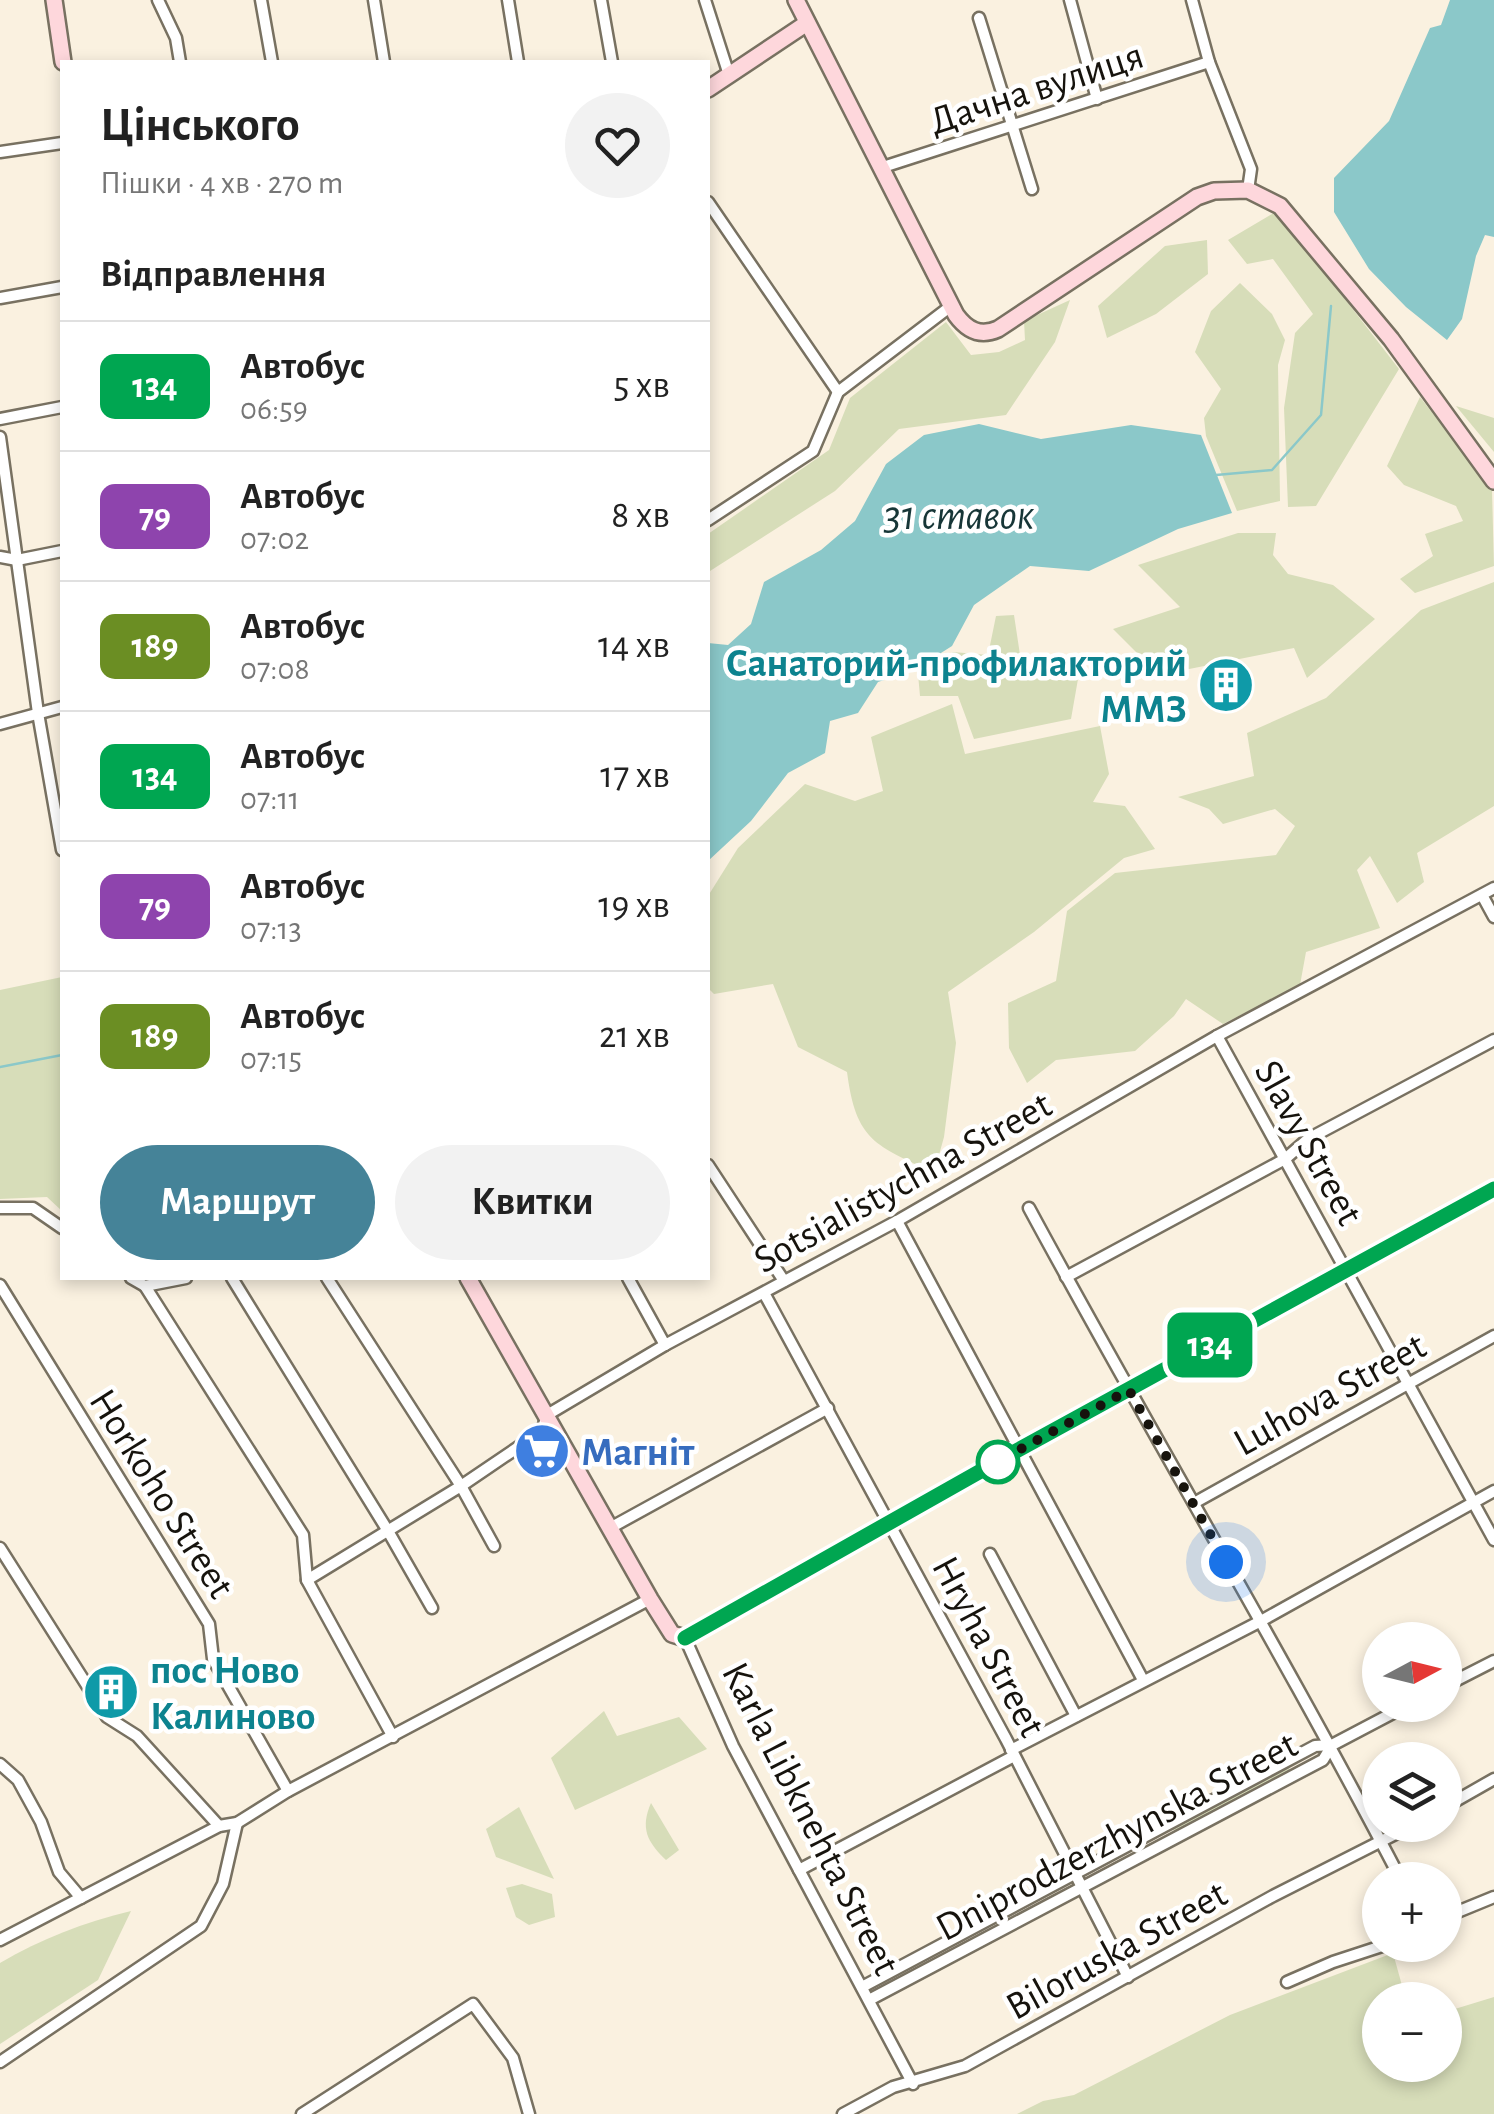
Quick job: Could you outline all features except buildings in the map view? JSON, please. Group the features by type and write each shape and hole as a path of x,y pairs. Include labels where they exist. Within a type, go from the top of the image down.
{"street":[{"path":"54,0 63,60"},
{"path":"158,0 176,38 180,60"},
{"path":"261,0 272,60"},
{"path":"374,0 384,60"},
{"path":"508,0 518,60"},
{"path":"601,0 612,60"},
{"path":"705,0 729,75"},
{"path":"796,0 963,324 976,332 998,329 1197,198 1214,190 1248,190 1280,206 1292,220 1391,339 1494,481"},
{"path":"1070,0 1098,99"},
{"path":"1192,0 1209,62 1251,169 1248,190"},
{"path":"979,18 1032,189"},
{"path":"710,88 807,24"},
{"name":"Дачна вулиця","path":"880,168 1209,62"},
{"path":"0,152 60,143"},
{"path":"710,205 838,392"},
{"path":"0,298 60,287"},
{"path":"710,519 813,451 838,392 951,306"},
{"path":"0,419 60,407"},
{"path":"0,437 38,713 60,839"},
{"path":"0,557 17,560 60,551"},
{"path":"0,724 60,707"},
{"name":"Sotsialistychna Street","path":"307,1580 461,1486 542,1430 547,1415 664,1345 897,1221 1218,1036 1494,888"},
{"path":"1482,895 1494,917"},
{"name":"Slavy Street","path":"1218,1036 1494,1540"},
{"path":"1066,1277 1284,1159 1308,1139 1494,1040"},
{"path":"710,1168 784,1281"},
{"path":"685,1638 1494,1189"},
{"path":"0,1208 32,1208 60,1227"},
{"path":"1030,1208 1259,1622 1332,1745 1392,1862"},
{"path":"897,1221 1144,1680"},
{"path":"135,1280 146,1286 303,1535 307,1580 393,1736"},
{"path":"146,1286 176,1280"},
{"path":"233,1280 432,1608"},
{"path":"329,1280 461,1486 494,1546"},
{"name":"Karla Libknehta Street","path":"469,1280 650,1599 672,1634 685,1638 733,1746 913,2084"},
{"path":"629,1280 664,1345"},
{"name":"Horkoho Street","path":"0,1284 209,1624 213,1658 288,1790"},
{"name":"Hryha Street","path":"764,1293 1013,1753 1128,1977"},
{"name":"Luhova Street","path":"1194,1504 1494,1336"},
{"path":"610,1528 828,1408"},
{"path":"798,1870 1494,1491"},
{"path":"0,1548 107,1717 137,1736 219,1826"},
{"path":"990,1554 1076,1716"},
{"path":"0,1940 219,1826 237,1823 288,1790 650,1599"},
{"path":"1462,1677 1494,1660"},
{"name":"Dniprodzerzhynska Street","path":"862,1987 1315,1746 1332,1745 1376,1722"},
{"name":"Dniprodzerzhynska Street","path":"869,2000 1323,1760 1332,1745"},
{"path":"0,1764 18,1780 42,1822 59,1872 80,1898"},
{"path":"1462,1797 1494,1779"},
{"path":"0,2062 202,1926 224,1884 237,1823"},
{"name":"Biloruska Street","path":"843,2114 893,2087 965,2066 1273,1896 1382,1843"},
{"path":"1462,1910 1494,1897"},
{"path":"1288,1982 1362,1953"},
{"path":"302,2114 473,2004 513,2058 529,2114"}],"green space":[{"path":"1277,211 1399,369 1316,506 1288,507 1284,408 1295,333 1313,314 1273,259 1247,264 1228,240"},
{"path":"1207,240 1208,274 1156,314 1107,338 1098,306 1165,246"},
{"path":"1240,283 1272,314 1285,340 1278,365 1280,501 1237,511 1206,436 1204,418 1221,389 1195,352 1211,311"},
{"path":"1070,300 1055,342 1006,415 899,429 835,491 710,571 710,533 829,450 850,398 946,322 971,355 999,352 1025,340 1024,321"},
{"path":"1420,397 1492,490 1494,566 1415,593 1400,579 1433,556 1425,534 1463,521 1456,506 1404,485 1387,466"},
{"path":"1456,406 1494,418 1494,452"},
{"path":"1238,533 1276,533 1273,555 1288,574 1333,585 1375,619 1307,678 1294,648 1159,675 1113,629 1180,607 1138,565"},
{"path":"1494,582 1494,806 1417,853 1424,882 1397,903 1370,856 1357,870 1380,928 1306,952 1300,985 1223,1024 1186,999 1174,1016 1135,1051 1056,1060 1027,1083 1009,1048 1008,1003 1056,981 1067,911 1115,873 1276,855 1295,826 1275,809 1223,824 1209,809 1178,797 1254,776 1247,733 1326,698 1421,610"},
{"path":"1014,615 1022,668 1078,679 1071,719 974,739 958,696 920,696 918,674 953,652 988,655 996,616"},
{"path":"952,704 965,754 1100,726 1109,774 1093,802 1125,806 1155,849 1124,858 1034,932 948,992 956,1043 944,1137 934,1173 872,1138 856,1113 847,1072 798,1047 773,984 714,994 710,990 710,893 738,848 805,784 855,801 883,791 871,737"},
{"path":"60,977 60,1209 47,1197 0,1199 0,990"},
{"path":"604,1711 617,1736 679,1717 707,1749 575,1810 551,1758"},
{"path":"1289,1765 1290,1772 1176,1832 1170,1827"},
{"path":"651,1803 679,1850 666,1860 647,1834"},
{"path":"519,1807 554,1879 496,1857 486,1829"},
{"path":"522,1884 552,1894 555,1917 529,1925 516,1917 506,1888"},
{"path":"131,1911 98,1980 0,2044 0,1963 63,1932"},
{"path":"1369,1962 1395,1962 1401,1982 1362,1982 1362,2082 1462,2082 1462,2007 1494,1997 1494,2114 1017,2114 1043,2101 1074,2095 1230,2015"}],"water":[{"path":"1450,0 1494,0 1494,237 1485,235 1476,256 1462,319 1447,340 1406,307 1369,269 1334,212 1334,178 1389,121 1430,28 1441,25"},
{"name":"31 ставок","path":"979,424 1041,439 1131,425 1201,435 1232,513 1178,529 1089,571 1030,566 974,605 952,646 914,670 878,682 858,713 830,721 825,753 788,773 751,821 710,859 710,643 728,645 751,624 764,582 821,550 855,521 886,464 924,435"}],"waterway":[{"path":"1216,475 1272,470 1321,415 1331,306"},
{"path":"0,1067 60,1055"}],"bus line":[{"name":"134","path":"685,1638 1494,1189"}],"place":[{"name":"Санаторий-профилакторий ММЗ","path":"1226,685"},
{"name":"Магніт","path":"542,1451"},
{"name":"пос Ново Калиново","path":"111,1692"}],"route":[{"path":"998,1462 986,1468 1129,1390 1226,1562"}]}
